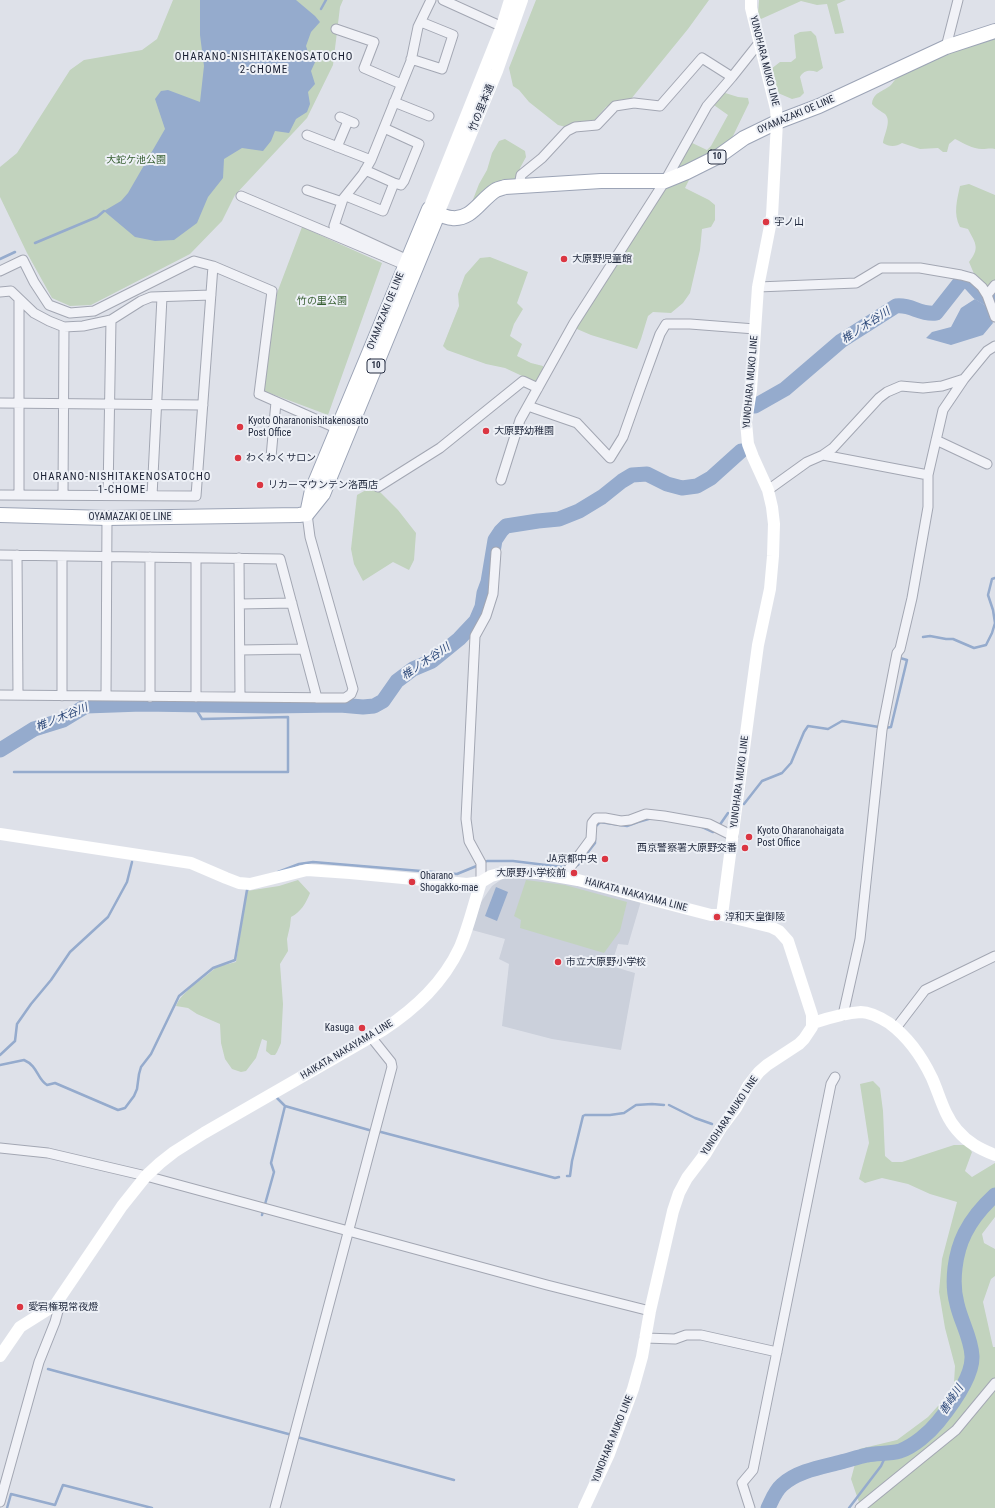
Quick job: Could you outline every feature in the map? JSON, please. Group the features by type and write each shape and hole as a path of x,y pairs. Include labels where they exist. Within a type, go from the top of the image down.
{"main road":[{"name":"竹の里本通","path":"507,28 510,0"},
{"name":"竹の里本通","path":"434,211 507,28 522,0"},
{"name":"YUNOHARA MUKO LINE","path":"722,915 748,711 758,645 770,589 773,556 774,524 768,490 753,457 747,435 746,422 751,390 758,286 772,216 777,122 776,109 759,43 751,8 751,0"},
{"name":"OYAMAZAKI OE LINE","path":"434,211 452,218 463,217 472,212 496,190 505,187 600,181 665,181 719,156 744,138 777,122 819,106 946,47 995,30"},
{"name":"OYAMAZAKI OE LINE","path":"307,514 312,490 406,263 434,211"},
{"name":"OYAMAZAKI OE LINE","path":"0,515 107,518 307,514 323,494 434,211"},
{"path":"0,834 191,863 239,883 250,884 307,870 463,884 481,882"},
{"name":"HAIKATA NAKAYAMA LINE","path":"0,1356 20,1327 55,1305 122,1206 146,1176 174,1152 204,1133 371,1037 418,1004 440,980 460,946 481,882 495,874 514,871 538,872 578,880 711,915 722,915"},
{"path":"722,915 771,927 786,937 796,962 813,1023 843,1015 862,1012 880,1017 896,1028 921,1058 932,1078 946,1112 957,1131 979,1149 995,1155"},
{"name":"YUNOHARA MUKO LINE","path":"584,1508 622,1422 642,1357 650,1311 673,1211 679,1193 687,1178 706,1153 754,1078 767,1065 799,1044 808,1034 813,1023"}],"street":[{"path":"406,263 334,226 344,199 365,170 384,128 411,59 421,22 430,0"},
{"path":"443,0 507,28"},
{"path":"946,47 958,0"},
{"path":"411,59 442,69 453,35 421,22"},
{"path":"336,29 374,42 364,68 402,84"},
{"path":"501,480 520,420 574,322 665,181 707,106 759,43"},
{"path":"519,186 522,175 542,158 567,131 575,127 597,125 615,106 634,103 660,106 702,58 732,77"},
{"path":"394,102 430,116"},
{"path":"337,147 348,120"},
{"path":"365,170 401,185 404,181 419,144 384,128"},
{"path":"307,135 370,160"},
{"path":"307,190 383,210 394,183"},
{"path":"242,196 406,263"},
{"path":"0,271 23,260 34,282 49,305 70,313 94,311 194,261 213,266 272,291 258,394 338,429"},
{"path":"0,495 196,496 213,266"},
{"path":"758,286 856,283 881,268 920,268 962,274 972,278 982,287 989,299 995,317"},
{"path":"989,299 995,285"},
{"path":"0,292 11,291 19,301 34,313 64,327 83,326 111,320 140,301 151,297 211,295"},
{"path":"152,496 162,297"},
{"path":"19,301 19,495"},
{"path":"108,496 111,320"},
{"path":"528,406 577,423 610,458 623,437 660,334 666,324 755,328"},
{"path":"64,327 64,495"},
{"path":"843,1015 860,939 882,727 897,653 900,649 912,598 928,507 928,475 943,410 964,379 987,351 995,346"},
{"path":"768,490 807,462 823,455 833,448 879,398 887,392 902,386 923,388 942,386 964,379"},
{"path":"378,487 440,448 523,381 538,388"},
{"path":"271,457 276,402"},
{"path":"0,403 203,405"},
{"path":"936,440 988,464"},
{"path":"823,455 928,475"},
{"path":"0,695 345,698 351,694 353,689 310,537 307,514"},
{"path":"106,696 107,518"},
{"path":"481,882 481,863 469,841 467,812 475,636 486,616 492,594 496,552"},
{"path":"0,555 280,558 317,698"},
{"path":"16,556 18,696"},
{"path":"62,556 62,696"},
{"path":"150,557 150,697"},
{"path":"196,558 196,697"},
{"path":"239,558 240,698"},
{"path":"240,604 292,603"},
{"path":"240,650 304,649"},
{"path":"563,877 591,839 592,823 596,818 621,821 630,820 646,814 664,816 709,824 733,836"},
{"path":"896,1028 925,990 995,956"},
{"path":"275,1508 392,1067 391,1062 371,1037"},
{"path":"750,1508 742,1483 753,1470 831,1084 835,1077"},
{"path":"0,1148 48,1153 146,1176 547,1285 650,1311"},
{"path":"0,1502 39,1362 55,1322 58,1311 55,1305"},
{"path":"645,1338 675,1339 686,1335 701,1335 777,1352"},
{"path":"860,1508 956,1430 995,1383"}],"shaded area":[{"name":"市立大原野小学校","path":"515,874 560,880 641,901 628,945 618,944 611,966 635,973 621,1050 552,1039 502,1026 509,964 499,959 505,939 472,930 481,902 492,886 502,879"}],"green space":[{"name":"大蛇ケ池公園","path":"173,0 343,0 340,7 333,65 307,118 235,195 222,221 190,254 91,305 70,306 52,298 27,253 0,197 0,167 17,153 70,70 84,60 142,50 157,39"},
{"path":"536,0 709,0 688,29 631,99 619,100 606,107 592,123 566,127 558,125 529,102 519,90 513,86 509,68"},
{"path":"759,0 846,0 837,4 844,33 835,34 827,4 817,5 801,1 761,19 758,14"},
{"path":"995,30 995,149 975,148 955,139 949,144 947,152 943,152 938,148 920,149 902,143 892,146 883,143 888,120 885,114 872,104 874,97 891,85 907,70"},
{"path":"811,31 816,36 823,68 817,72 807,71 803,73 800,77 804,93 800,97 792,99 778,93 771,69 780,62 791,62 796,58 794,35 800,32"},
{"path":"722,92 738,97 748,98 749,103 733,136 723,149 670,178 688,141 707,150 711,146 728,115 711,103"},
{"path":"505,139 525,151 526,157 520,168 519,182 472,202 479,184 487,170 492,153 499,141"},
{"path":"690,178 685,188 709,200 715,205 715,220 711,227 702,229 700,250 690,293 683,303 671,313 653,312 648,316 637,349 591,335 577,329 577,325 589,308 660,189"},
{"path":"969,184 995,195 995,288 989,292 975,276 969,262 975,253 975,242 968,229 960,227 956,212 960,186"},
{"name":"竹の里公園","path":"302,227 382,263 328,415 264,391 277,293"},
{"path":"490,257 528,272 517,303 523,309 514,324 510,336 522,344 517,356 531,363 543,366 541,375 535,382 505,368 486,364 447,350 443,346 459,306 458,294 465,275 480,258"},
{"path":"376,488 398,510 416,533 414,560 409,570 393,562 363,581 354,564 351,549 357,495 366,490"},
{"path":"298,880 310,893 303,907 298,913 291,917 287,939 288,951 280,964 283,1004 281,1043 275,1055 271,1055 266,1051 267,1041 262,1039 256,1058 246,1071 241,1072 232,1069 225,1059 221,1043 220,1024 197,1014 188,1008 176,1006 187,991 216,967 236,962 247,891 279,886"},
{"path":"526,880 565,885 627,902 620,931 604,953 520,928 521,920 514,916"},
{"path":"873,1081 880,1088 883,1111 885,1156 892,1162 902,1162 954,1145 966,1145 972,1152 965,1171 972,1177 995,1163 995,1217 982,1234 984,1243 995,1249 995,1276 991,1279 983,1302 993,1347 995,1347 995,1508 861,1508 851,1479 859,1449 897,1440 928,1417 948,1395 954,1383 955,1366 945,1328 939,1292 942,1259 957,1202 930,1194 908,1184 882,1178 865,1183 859,1179 869,1143 860,1084"}],"water":[{"path":"200,0 296,0 315,16 320,22 311,32 306,46 309,55 317,58 311,71 315,84 308,92 310,104 307,112 296,119 289,133 275,131 271,141 263,151 242,148 224,159 223,178 208,197 197,223 174,240 155,241 135,237 104,211 121,201 128,193 165,129 155,99 161,91 168,90 200,102 204,66 200,35"},
{"path":"975,299 986,306 993,323 983,335 951,345 926,338 932,332 951,327 961,308"},
{"path":"496,887 508,892 497,921 485,916"}],"waterway":[{"path":"321,9 326,0"},
{"path":"35,243 97,217 104,211"},
{"path":"0,259 15,252"},
{"name":"椎ノ木谷川","path":"755,406 785,389 841,341 896,306 936,313 962,280 968,281 979,293 995,303"},
{"name":"椎ノ木谷川","path":"0,750 34,729 63,720 86,706 142,704 374,706 383,701 397,681 413,669 432,661 459,639 476,621 482,607 484,593 488,582 495,540 506,526 559,519 579,511 602,497 632,475 647,474 667,484 682,488 697,486 711,478 741,451"},
{"path":"923,637 930,636 953,639 974,648 986,645 995,623 993,610 988,595 992,579 995,578"},
{"path":"744,804 762,781 782,773 791,763 808,726 828,729 842,721 885,728 891,727 907,660 900,658"},
{"path":"14,772 288,772 288,717 202,719 194,706"},
{"path":"719,826 728,813"},
{"path":"596,826 600,822 627,826 652,818"},
{"path":"700,826 713,832 715,830"},
{"path":"574,867 578,865 595,843 595,838"},
{"path":"483,863 487,861 513,861 562,867 567,866"},
{"path":"0,1055 15,1041 17,1024 51,980 70,952 108,917 127,882 132,862"},
{"path":"278,872 299,864 313,862 457,874 479,865"},
{"path":"0,1065 24,1060 35,1069 47,1085 55,1083 118,1110 125,1108 134,1096 137,1089 141,1067 151,1054 179,996 213,968 235,960 247,890 250,888"},
{"path":"276,1097 285,1106 369,1130"},
{"path":"567,1176 570,1176 572,1161 583,1116 624,1113 636,1105 664,1105"},
{"path":"669,1105 695,1118 712,1124"},
{"path":"262,1215 274,1172 271,1163 285,1106"},
{"path":"381,1132 555,1178 559,1177"},
{"name":"善峰川","path":"768,1508 780,1487 795,1476 810,1470 871,1454 896,1452 905,1449 921,1439 938,1422 949,1408 969,1373 972,1356 970,1342 955,1295 954,1277 956,1258 971,1223 995,1195"},
{"path":"48,1369 292,1435"},
{"path":"297,1437 454,1480"},
{"path":"849,1508 881,1466 887,1453"},
{"path":"7,1508 11,1494 55,1505 63,1485 152,1508"}],"place":[{"name":"宇ノ山","path":"766,222"},
{"name":"大原野児童館","path":"564,259"},
{"name":"Kyoto Oharanonishitakenosato Post Office","path":"240,427"},
{"name":"大原野幼稚園","path":"486,431"},
{"name":"わくわくサロン","path":"238,458"},
{"name":"リカーマウンテン洛西店","path":"260,485"},
{"name":"Kyoto Oharanohaigata Post Office","path":"749,837"},
{"name":"西京警察署大原野交番","path":"745,848"},
{"name":"JA京都中央","path":"605,859"},
{"name":"大原野小学校前","path":"574,873"},
{"name":"Oharano Shogakko-mae","path":"412,882"},
{"name":"淳和天皇御陵","path":"717,917"},
{"name":"市立大原野小学校","path":"558,962"},
{"name":"Kasuga","path":"362,1028"},
{"name":"愛宕権現常夜燈","path":"20,1307"}],"district":[{"name":"OHARANO-NISHITAKENOSATOCHO 2-CHOME","path":"264,63"},
{"name":"OHARANO-NISHITAKENOSATOCHO 1-CHOME","path":"122,483"}]}
